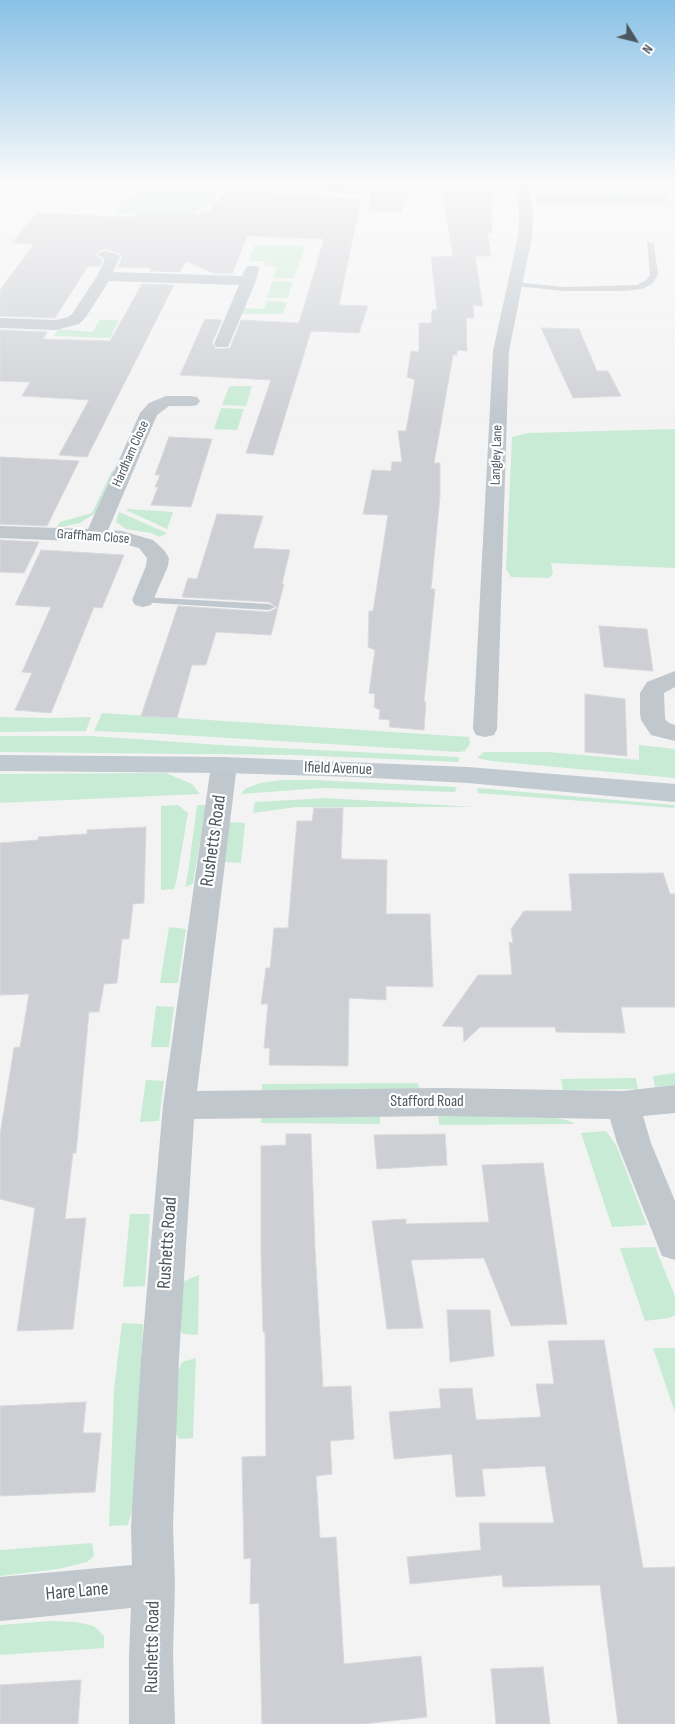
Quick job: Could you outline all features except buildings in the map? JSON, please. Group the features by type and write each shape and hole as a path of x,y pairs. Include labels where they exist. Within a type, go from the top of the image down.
{"street":[{"path":"0,323 56,325 73,321 78,317 110,263"},
{"name":"Langley Lane","path":"485,729 502,352 519,263"},
{"path":"104,276 250,275 222,344"},
{"name":"Hardham Close","path":"95,536 150,413 155,407 166,401 191,402"},
{"name":"Graffham Close","path":"0,532 95,536 135,540 146,544 154,550 158,558 157,566 143,600"},
{"path":"675,678 655,687 652,693 652,713 655,725 667,732 675,733"},
{"name":"Ifield Avenue","path":"0,763 224,765 468,775 675,793"},
{"name":"Rushetts Road","path":"152,1724 151,1655 154,1584 152,1526 160,1358 179,1105 224,765"},
{"name":"Stafford Road","path":"179,1105 442,1102 623,1105 675,1099"},
{"path":"623,1105 634,1143 675,1244"},
{"name":"Hare Lane","path":"0,1599 154,1584"}],"lane":[{"path":"515,284 564,289 623,289 639,287 649,282 654,275 653,263"},
{"name":"Graffham Close","path":"143,600 269,607"}],"green space":[{"path":"265,263 299,263 294,278 275,278 273,277 277,267 265,266"},
{"path":"272,281 293,282 288,298 267,298"},
{"path":"266,301 287,302 283,314 241,314 243,308 264,309"},
{"path":"99,320 119,320 110,338 54,336 59,329 93,332"},
{"path":"252,386 246,406 222,405 229,387"},
{"path":"221,408 244,409 237,430 214,429"},
{"path":"675,429 675,568 551,563 553,574 549,578 511,577 506,569 512,437 528,433"},
{"path":"112,471 115,471 97,512 80,523 56,528 60,522 92,513"},
{"path":"126,510 173,512 167,529"},
{"path":"119,512 167,533 160,537 151,533 126,529 116,522"},
{"path":"102,713 469,737 470,744 465,751 459,752 94,731"},
{"path":"0,717 91,717 86,731 0,732"},
{"path":"0,736 91,736 219,745 459,757 459,762 294,755 0,752"},
{"path":"639,745 675,749 675,778 491,761 477,758 484,752 548,752 639,760"},
{"path":"166,773 192,784 200,794 0,803 0,774"},
{"path":"282,780 457,787 455,792 323,788 241,794 245,789 260,783"},
{"path":"478,788 674,805 675,808 477,793"},
{"path":"326,798 474,807 296,807 253,813 255,802"},
{"path":"178,805 188,813 176,883 174,889 161,890 161,806"},
{"path":"197,805 206,805 193,884 185,887 188,873"},
{"path":"229,822 245,823 241,863 224,862"},
{"path":"169,927 186,929 178,983 160,983"},
{"path":"156,1006 174,1007 169,1047 151,1047"},
{"path":"675,1073 675,1085 655,1087 653,1076"},
{"path":"636,1078 638,1089 563,1090 561,1079"},
{"path":"146,1080 164,1081 159,1121 140,1122"},
{"path":"418,1083 420,1091 262,1090 262,1084"},
{"path":"380,1114 380,1124 261,1123 261,1115"},
{"path":"438,1115 555,1118 567,1120 575,1124 439,1125"},
{"path":"607,1132 617,1147 647,1225 612,1227 581,1133"},
{"path":"130,1214 150,1214 145,1286 123,1287"},
{"path":"655,1247 675,1296 675,1315 669,1318 645,1321 620,1248"},
{"path":"199,1275 198,1335 184,1334 175,1327 177,1284"},
{"path":"122,1323 143,1324 134,1503 128,1525 109,1526 114,1390"},
{"path":"653,1348 675,1348 675,1412"},
{"path":"196,1358 193,1438 179,1439 174,1430 178,1371 182,1362"},
{"path":"92,1543 94,1556 87,1562 58,1569 0,1576 0,1550"},
{"path":"50,1621 76,1622 94,1626 104,1636 104,1648 0,1655 0,1625"}]}
